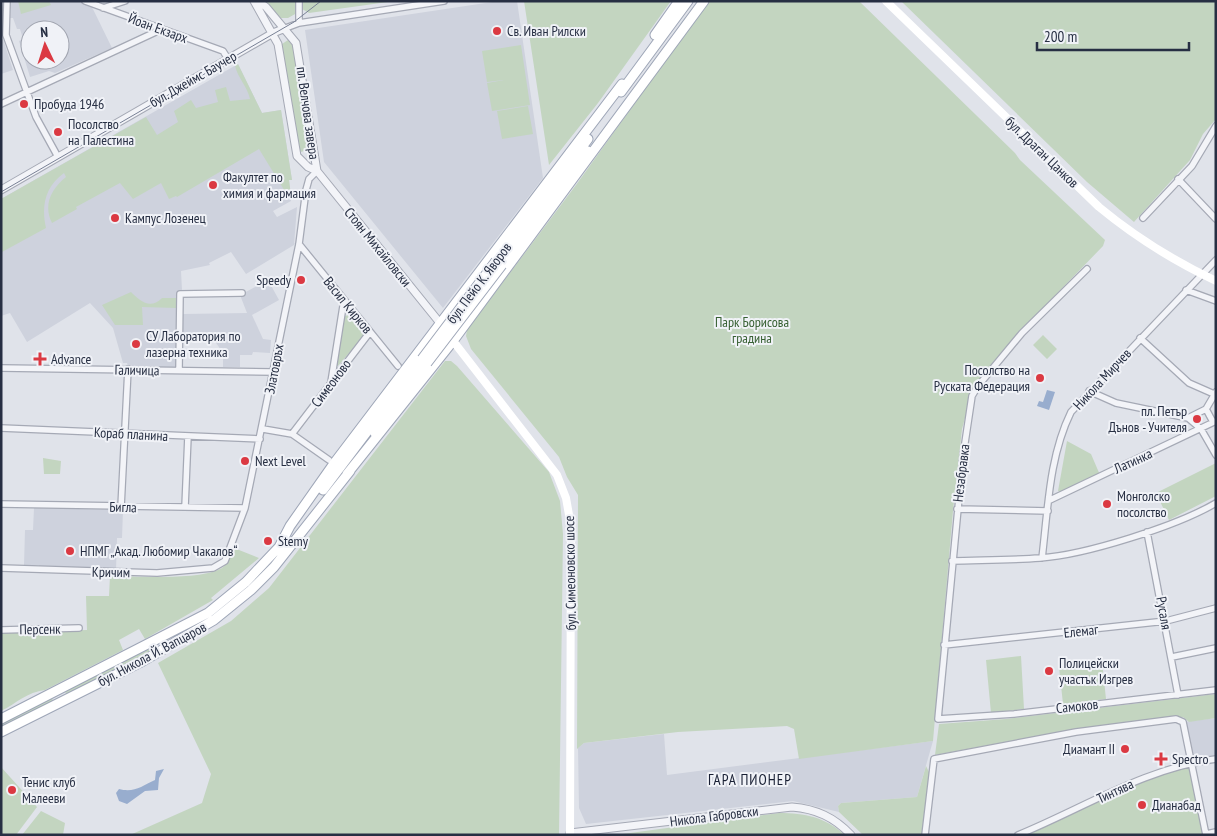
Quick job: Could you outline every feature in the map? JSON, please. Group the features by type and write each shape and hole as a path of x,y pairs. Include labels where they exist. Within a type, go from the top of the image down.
{"main road":[{"path":"281,552 290,526 317,487 622,84 680,1"},
{"name":"бул. Пейо К. Яворов","path":"597,132 688,1"},
{"name":"бул. Пейо К. Яворов","path":"281,552 697,1"},
{"path":"348,474 453,341 704,1"},
{"name":"бул. Драган Цанков","path":"886,1 1099,206 1129,231 1216,281"},
{"path":"556,204 622,84"},
{"path":"540,191 635,94"},
{"name":"бул. Симеоновско шосе","path":"440,323 542,454 557,475 566,498 571,526 570,834"},
{"name":"бул. Пейо К. Яворов","path":"267,562 281,552 348,474 425,361"},
{"name":"бул. Никола Й. Вапцаров","path":"1,732 143,661 201,629 251,590 281,552"},
{"name":"бул. Никола Й. Вапцаров","path":"1,718 200,617 230,596 267,562"}],"street":[{"path":"7,1 4,36 36,117 58,158"},
{"name":"Йоан Екзарх","path":"85,1 223,51 228,59"},
{"path":"103,8 125,1"},
{"name":"пл. Велчова завера","path":"256,1 266,7 296,43 317,171 308,168 297,156 281,58 272,33 256,1"},
{"path":"299,23 300,1"},
{"path":"283,29 299,23 444,1"},
{"path":"1,104 162,29"},
{"name":"бул. Джеймс Баучер","path":"1,190 272,33 283,29"},
{"path":"1143,218 1199,157 1208,136 1216,126"},
{"name":"Златовръх","path":"221,566 230,553 245,508 263,429 299,244 306,190 309,180 317,171"},
{"name":"Стоян Михайловски","path":"317,171 440,323"},
{"path":"1178,179 1216,219"},
{"name":"Васил Кирков","path":"299,244 398,366"},
{"name":"Никола Мирчев","path":"1042,558 1060,434 1071,412 1216,260"},
{"name":"Незабравка","path":"939,721 937,717 957,510 964,447 975,391 1022,333 1087,269"},
{"path":"1186,290 1216,302"},
{"path":"179,370 180,294 242,293"},
{"path":"330,384 344,300"},
{"name":"Симеоново","path":"292,434 370,332"},
{"path":"1140,338 1188,383 1215,393 1206,409 1188,418"},
{"name":"Галичица","path":"1,368 273,372"},
{"path":"121,507 128,370"},
{"path":"1089,391 1116,402 1188,418 1201,429 1216,455"},
{"path":"1206,409 1215,421"},
{"name":"Латинка","path":"1050,500 1215,421"},
{"name":"Кораб планина","path":"1,428 260,439"},
{"path":"263,429 292,434 329,460"},
{"path":"185,507 188,436"},
{"path":"952,561 1042,558 1096,547 1147,532 1191,516 1216,503"},
{"name":"Бигла","path":"1,504 245,508"},
{"path":"957,510 1048,512"},
{"name":"Русаля","path":"1147,532 1166,621 1178,695"},
{"name":"Кричим","path":"1,568 157,573 194,571 221,566"},
{"name":"Елемаг","path":"944,645 1166,621 1216,608"},
{"name":"Персенк","path":"1,630 79,628"},
{"path":"1172,657 1216,648"},
{"name":"Самоков","path":"939,721 1216,690"},
{"name":"Самоков","path":"925,835 934,759 1076,732 1176,719 1183,722 1192,762"},
{"name":"Тинтява","path":"1018,835 1142,779 1192,762 1216,759"},
{"path":"1192,762 1206,835 1216,832"},
{"name":"Никола Габровски","path":"570,834 792,807 827,815 851,835"}],"shaded area":[{"path":"11,1 79,1 91,5 112,48 70,66 70,20 20,20 20,29 17,29 13,18 10,18"},
{"path":"499,1 517,1 543,178 443,308 324,162 305,30"},
{"path":"3,39 13,70 1,74 1,40"},
{"name":"Кампус Лозенец","path":"238,64 262,113 281,110 292,180 289,180 291,201 273,211 277,217 297,207 294,245 246,274 231,252 209,263 210,265 181,271 182,290 177,291 176,367 128,367 127,363 123,363 113,328 90,303 27,342 10,313 1,316 1,199"},
{"path":"28,70 62,70 55,73 49,71 30,77"},
{"path":"268,280 279,300 252,315 263,339 271,340 270,353 253,352 252,355 240,355 240,367 223,367 223,353 212,337 182,337 183,314 247,313 240,295"},
{"name":"НПМГ „Акад. Любомир Чакалов“","path":"34,508 123,510 122,538 117,538 116,570 39,568 39,565 24,565 25,530 33,530"},
{"path":"1216,718 1216,759 1192,762 1183,722"},
{"path":"664,734 667,775 933,741 917,797 841,803 838,806 839,812 793,801 586,824 579,808 578,748 584,743"}],"green space":[{"path":"18,1 49,1 51,5 21,14"},
{"path":"263,1 297,1 297,13 288,18 281,18"},
{"path":"302,1 395,1 309,13 302,9"},
{"path":"524,1 671,1 598,103 549,165"},
{"name":"Парк Борисова градина","path":"708,1 859,1 1020,160 1105,240 1103,246 1044,307 975,387 968,407 962,429 953,511 933,741 799,759 794,729 787,726 678,732 584,743 577,749 578,495 567,477 559,457 471,349 466,336 467,330 576,185"},
{"path":"901,1 1216,1 1216,119 1203,134 1190,160 1134,222 1087,182"},
{"path":"288,40 293,46 310,149 301,152 297,145 282,49 282,44"},
{"path":"521,45 530,105 492,111 487,83 504,80 487,82 482,51"},
{"path":"238,64 262,113 281,110 292,180 289,180 291,195 286,193 259,149 177,197 169,199 161,183 133,199 120,183 76,207 77,209 52,223 48,210 50,198 56,187 66,177 64,173 52,184 46,198 44,212 46,228 2,252 1,199 146,117 157,135 178,122 174,111 191,100 196,108 218,102 215,90 226,87 230,101 250,99 236,70 235,66"},
{"path":"528,106 533,134 502,139 497,111"},
{"path":"131,292 149,304 158,302 162,298 176,298 176,308 142,307 143,325 115,325 102,305"},
{"path":"352,315 367,332 338,366 335,365 343,316"},
{"path":"1043,335 1057,349 1047,359 1033,345"},
{"path":"445,361 451,361 457,366 549,472 560,501 563,534 559,835 130,835 202,803 211,774 158,663 231,621 269,588"},
{"path":"1067,441 1091,454 1100,475 1061,492 1058,491"},
{"path":"43,458 61,461 60,474 44,474"},
{"path":"1216,463 1216,496 1169,520 1156,493"},
{"path":"234,548 259,558 211,598 213,600 145,639 139,629 119,640 123,650 45,690 27,695 1,711 1,632 87,630 86,596 109,596 110,576 168,577 199,575 222,568 230,559"},
{"path":"151,648 150,651 66,694 65,691"},
{"path":"1021,656 1024,709 991,713 986,660"},
{"path":"1102,661 1106,699 1063,704 1059,667"},
{"path":"1216,694 1216,718 1189,722 1183,717 1081,728 935,755 939,724 1006,719"},
{"path":"52,698 53,701 1,727 1,723"},
{"name":"Дианабад","path":"1189,765 1205,835 1018,835 1141,779"},
{"path":"926,766 930,774 922,835 863,835 839,812 838,806 841,803 917,797"},
{"name":"Тенис клуб Малееви","path":"1,767 37,807 16,835 1,835"},
{"path":"41,811 65,823 63,835 22,835"},
{"path":"779,813 814,817 830,824 845,835 615,835"}],"water":[{"path":"1047,390 1055,392 1049,410 1037,406 1039,401 1043,402"},
{"path":"164,769 159,778 158,790 145,791 127,804 119,801 116,793 119,789 129,790 142,787 155,780 156,771"}],"tram line":[{"path":"1,192 294,22 321,1"}],"place":[{"name":"Св. Иван Рилски","path":"497,31"},
{"name":"Пробуда 1946","path":"24,104"},
{"name":"Посолство на Палестина","path":"58,132"},
{"name":"Факултет по химия и фармация","path":"213,185"},
{"name":"Кампус Лозенец","path":"115,218"},
{"name":"Speedy","path":"301,280"},
{"name":"СУ Лаборатория по лазерна техника","path":"136,344"},
{"name":"Advance","path":"40,359"},
{"name":"Посолство на Руската Федерация","path":"1040,378"},
{"name":"пл. Петър Дънов - Учителя","path":"1197,419"},
{"name":"Next Level","path":"245,461"},
{"name":"Монголско посолство","path":"1107,504"},
{"name":"Stemy","path":"268,541"},
{"name":"НПМГ „Акад. Любомир Чакалов“","path":"70,551"},
{"name":"Полицейски участък Изгрев","path":"1049,671"},
{"name":"Диамант II","path":"1125,749"},
{"name":"Spectro","path":"1161,759"},
{"name":"Тенис клуб Малееви","path":"12,790"},
{"name":"Дианабад","path":"1142,805"}],"district":[{"name":"ГАРА ПИОНЕР","path":"750,779"}]}
